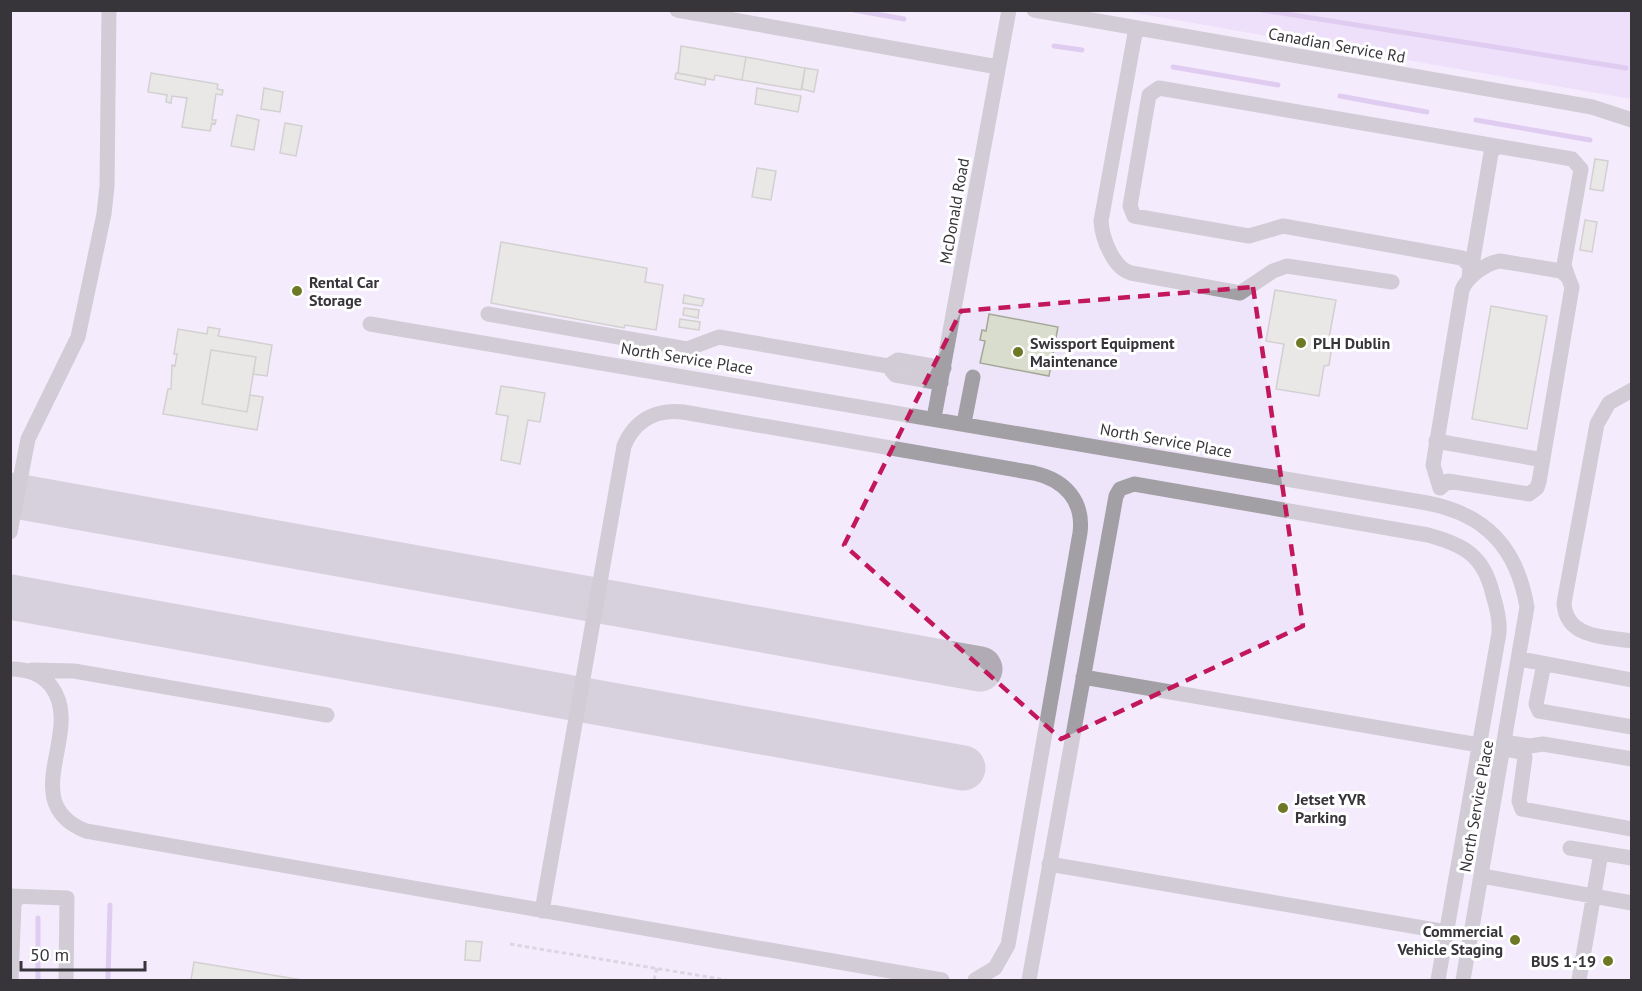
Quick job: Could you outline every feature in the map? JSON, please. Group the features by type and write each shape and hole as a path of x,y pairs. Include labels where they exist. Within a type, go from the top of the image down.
{"street":[{"path":"10,532 28,439 78,337 104,214 107,193 109,10"},
{"path":"677,10 999,67"},
{"name":"McDonald Road","path":"934,418 1009,10"},
{"name":"Canadian Service Rd","path":"1034,10 1592,108 1632,120"},
{"path":"1136,28 1101,221 1105,238 1121,268 1131,273 1240,293 1273,271 1287,266 1392,282"},
{"path":"1440,488 1448,481 1529,494 1537,488 1572,292 1564,265 1580,165 1572,159 1159,88 1149,95 1130,206 1134,216 1248,236 1256,236 1270,228 1283,226 1462,258 1468,262 1470,275"},
{"path":"1437,505 1440,488 1433,459 1462,290 1470,275 1491,153 1494,148 1500,147"},
{"path":"1470,275 1489,264 1500,261 1557,270 1568,277"},
{"path":"488,314 687,349 719,337 888,366 895,375 942,376"},
{"name":"North Service Place","path":"370,324 964,423 1437,505 1462,512 1488,529 1516,567 1527,606 1520,659 1463,981"},
{"path":"964,423 973,377"},
{"path":"1632,390 1609,403 1597,424 1564,603 1567,620 1579,631 1632,641"},
{"path":"542,911 624,446 633,430 649,417 665,411 683,412 1034,473 1053,479 1074,498 1081,515 1080,533 1008,945 995,969 975,981"},
{"path":"1436,441 1543,460"},
{"path":"1029,981 1116,496 1125,486 1146,486 1428,535 1446,540 1473,555 1490,580 1499,624 1438,981"},
{"path":"1520,659 1632,680"},
{"path":"1544,664 1536,704 1539,711 1632,728"},
{"path":"18,669 74,671 322,714"},
{"path":"18,669 50,684 59,701 62,717 52,793 64,817 76,827 96,834 942,981"},
{"path":"1083,677 1479,745"},
{"path":"1504,745 1543,744 1632,759"},
{"path":"1504,745 1520,752 1525,757 1519,801 1522,809 1632,829"},
{"path":"1570,848 1632,858"},
{"path":"1579,981 1601,854"},
{"path":"1049,864 1447,932"},
{"path":"1482,876 1632,903"},
{"path":"11,981 15,897 67,898 66,981"}],"path":[{"path":"510,944 726,981"},
{"path":"654,981 657,968"}],"highlighted area":[{"path":"1253,287 1303,626 1061,739 844,545 961,311"}],"shaded area":[{"path":"11,11 1631,11 1631,980 11,980"},
{"path":"1124,11 1631,11 1631,99"}],"building":[{"path":"681,46 746,57 742,80 715,75 714,80 678,73"},
{"path":"746,57 805,68 801,90 742,80"},
{"path":"805,68 818,70 814,92 802,89"},
{"path":"151,73 218,84 217,89 223,90 222,95 216,94 212,120 216,120 215,124 212,123 210,131 182,127 187,98 172,96 171,103 166,102 167,95 148,92"},
{"path":"676,73 706,78 705,85 675,79"},
{"path":"264,88 283,92 280,112 261,109"},
{"path":"757,88 801,96 798,112 755,104"},
{"path":"237,115 259,120 254,150 231,146"},
{"path":"285,123 302,126 296,156 280,153"},
{"path":"1595,159 1608,161 1603,191 1590,189"},
{"path":"757,168 776,171 771,200 752,197"},
{"path":"1585,220 1597,222 1592,252 1580,250"},
{"path":"501,242 647,268 645,282 663,285 656,330 625,325 624,328 491,303"},
{"name":"PLH Dublin","path":"1275,290 1336,300 1327,349 1331,352 1329,365 1324,366 1319,396 1276,389 1284,344 1266,341"},
{"path":"684,295 704,299 702,306 683,303"},
{"path":"1491,306 1547,316 1527,429 1472,419"},
{"path":"684,308 699,310 698,318 683,315"},
{"name":"Swissport Equipment Maintenance","path":"989,314 1058,327 1049,376 980,363 985,341 980,340 982,330 986,331"},
{"path":"680,319 700,322 699,330 679,327"},
{"path":"208,327 220,329 218,336 272,345 267,376 253,374 256,357 211,350 202,404 247,412 250,395 263,397 257,430 163,414 168,389 171,389 172,365 175,366 177,354 174,354 178,329 207,334"},
{"path":"211,350 256,357 247,412 202,404"},
{"path":"501,386 545,393 540,422 528,420 520,464 501,460 508,416 496,414"},
{"path":"466,941 482,942 480,961 465,960"},
{"path":"194,962 302,980 191,980"}],"waterway":[{"path":"854,10 904,19"},
{"path":"1262,10 1626,68"},
{"path":"1054,46 1082,50"},
{"path":"1173,67 1278,85"},
{"path":"1340,96 1427,112"},
{"path":"1476,120 1590,140"},
{"path":"108,980 110,905"},
{"path":"38,918 38,980"}],"taxiway":[{"path":"10,495 980,669"},
{"path":"10,597 963,768"}],"place":[{"name":"Rental Car Storage","path":"297,291"},
{"name":"PLH Dublin","path":"1301,343"},
{"name":"Swissport Equipment Maintenance","path":"1018,352"},
{"name":"Jetset YVR Parking","path":"1283,808"},
{"name":"Commercial Vehicle Staging","path":"1515,940"},
{"name":"BUS 1-19","path":"1608,961"}]}
